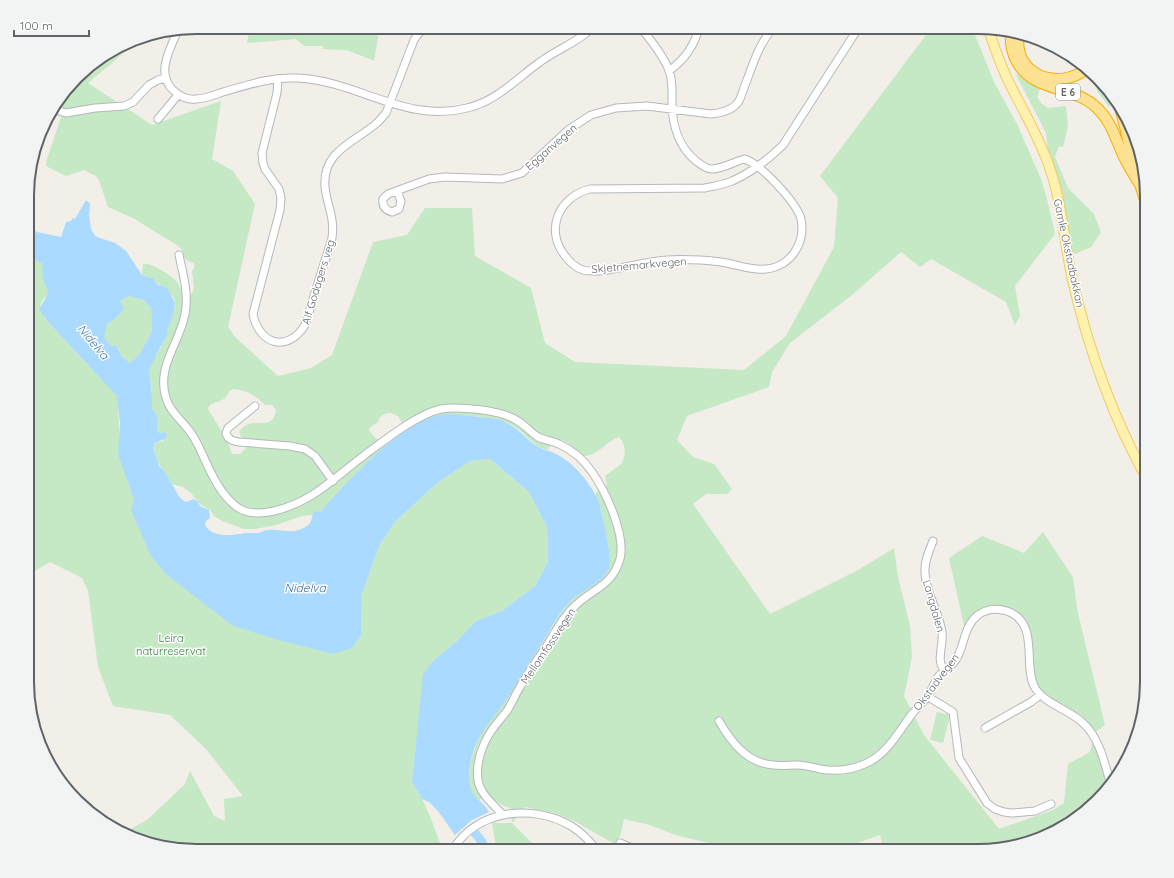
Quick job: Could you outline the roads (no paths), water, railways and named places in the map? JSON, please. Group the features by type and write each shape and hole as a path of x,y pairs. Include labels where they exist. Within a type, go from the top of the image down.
{"highway":[{"name":"E 6","path":"1011,37 1015,58 1023,71 1029,77 1043,85 1083,98 1097,108 1104,116 1115,135 1125,158 1139,182"},
{"name":"E 6","path":"1019,40 1018,46 1024,60 1039,76 1052,80 1065,79 1082,72"},
{"name":"E 6","path":"1126,129 1140,185"}],"main road":[{"name":"Gamle Okstadbakkan","path":"990,34 1006,75 1049,166 1055,187 1072,278 1086,331 1100,374 1118,420 1140,466"}],"street":[{"name":"Alf Godagers veg","path":"278,79 262,152 263,163 277,183 281,198 280,210 253,314 255,323 260,332 266,338 275,342 285,342 293,339 301,333 306,325 332,238 334,228 325,189 328,164 346,144 378,122 386,113 414,40 418,34"},
{"path":"176,35 166,60 166,78 170,88 178,95 187,98 197,99 256,83 278,79 296,78 320,80 347,87 413,110 429,112 467,108 487,101 503,92 541,61 586,34"},
{"path":"646,34 659,51 669,71 672,84 672,118 679,139 685,149 705,168 718,168 744,159 757,165"},
{"path":"669,71 688,52 697,38 698,34"},
{"name":"Egganvegen","path":"397,191 429,179 445,177 502,179 522,173 568,130 590,115 616,108 648,106 717,113 728,110 734,106 740,97 756,54 769,34"},
{"name":"Skjetnemarkvegen","path":"757,165 793,203 801,220 802,232 800,242 796,250 785,262 776,267 756,269 721,262 665,260 604,270 582,270 568,260 559,247 555,231 559,213 567,201 582,191 608,188 705,188 722,185 743,176 757,165 776,152 791,134 855,34"},
{"path":"58,111 66,113 95,108 124,106 133,102 149,85 166,78"},
{"path":"158,119 178,95"},
{"name":"Mellomfossvegen","path":"179,255 186,288 186,307 180,333 166,364 164,392 171,409 196,441 219,487 229,500 240,509 247,512 261,514 298,504 333,481 366,454 421,416 442,409 458,408 504,414 516,419 538,436 572,452 592,471 603,490 611,505 617,524 620,542 621,555 615,572 606,584 577,604 567,615 520,686 508,709 488,736 481,751 478,766 479,785 484,795 502,815"},
{"path":"255,406 228,428 226,433 229,438 234,441 290,446 305,449 315,456 333,481"},
{"name":"Langdalen","path":"933,541 925,565 925,573 926,582 939,618 943,642 940,661 941,666 945,671"},
{"name":"Okstadvegen","path":"719,721 736,745 747,756 772,765 804,765 832,771 854,768 869,762 888,746 927,696 938,677 957,658 971,623 984,611 991,610 1007,611 1022,623 1029,642 1030,664 1034,685 1040,695"},
{"path":"985,728 1031,702 1040,695 1073,715 1092,733 1100,752 1108,779"},
{"path":"927,696 953,712 959,758 987,803 995,809 1012,813 1035,811 1052,804"},
{"path":"457,844 473,827 490,818 502,815 530,813 549,816 559,820 578,831 590,844"}],"water":[{"name":"Nidelva","path":"86,200 90,204 89,214 91,229 95,236 115,243 126,251 142,275 153,278 158,285 169,290 175,303 174,313 167,335 149,369 152,409 157,416 158,422 157,431 159,433 165,432 167,434 165,439 155,443 153,447 159,466 163,469 180,498 186,502 194,499 200,506 209,510 210,518 206,521 205,525 213,532 230,535 259,533 267,530 297,531 302,529 312,520 313,512 322,511 360,470 388,443 418,423 438,415 461,415 493,418 504,421 538,447 553,452 564,459 582,475 592,488 599,502 605,526 610,555 609,568 601,579 574,598 563,610 508,697 480,736 475,746 471,761 469,780 474,795 489,812 472,820 455,835 438,811 429,802 422,799 412,782 423,674 434,660 456,642 476,621 502,611 535,586 548,562 547,527 529,492 490,459 470,461 437,483 394,523 379,546 362,594 361,635 352,648 333,654 282,641 233,626 167,575 151,556 131,510 134,500 118,454 120,423 117,396 48,322 39,309 49,293 43,279 43,264 34,258 34,230 61,237 66,222 71,221 73,218 75,219","holes":["129,296 144,300 151,308 152,332 139,355 130,363 122,357 116,345 111,346 104,337 107,324 116,318 124,309 120,301"]}],"waterway":[{"name":"Nidelva","path":"475,833 482,844"}],"park label":[{"name":"Leira naturreservat","path":"171,644"}]}
